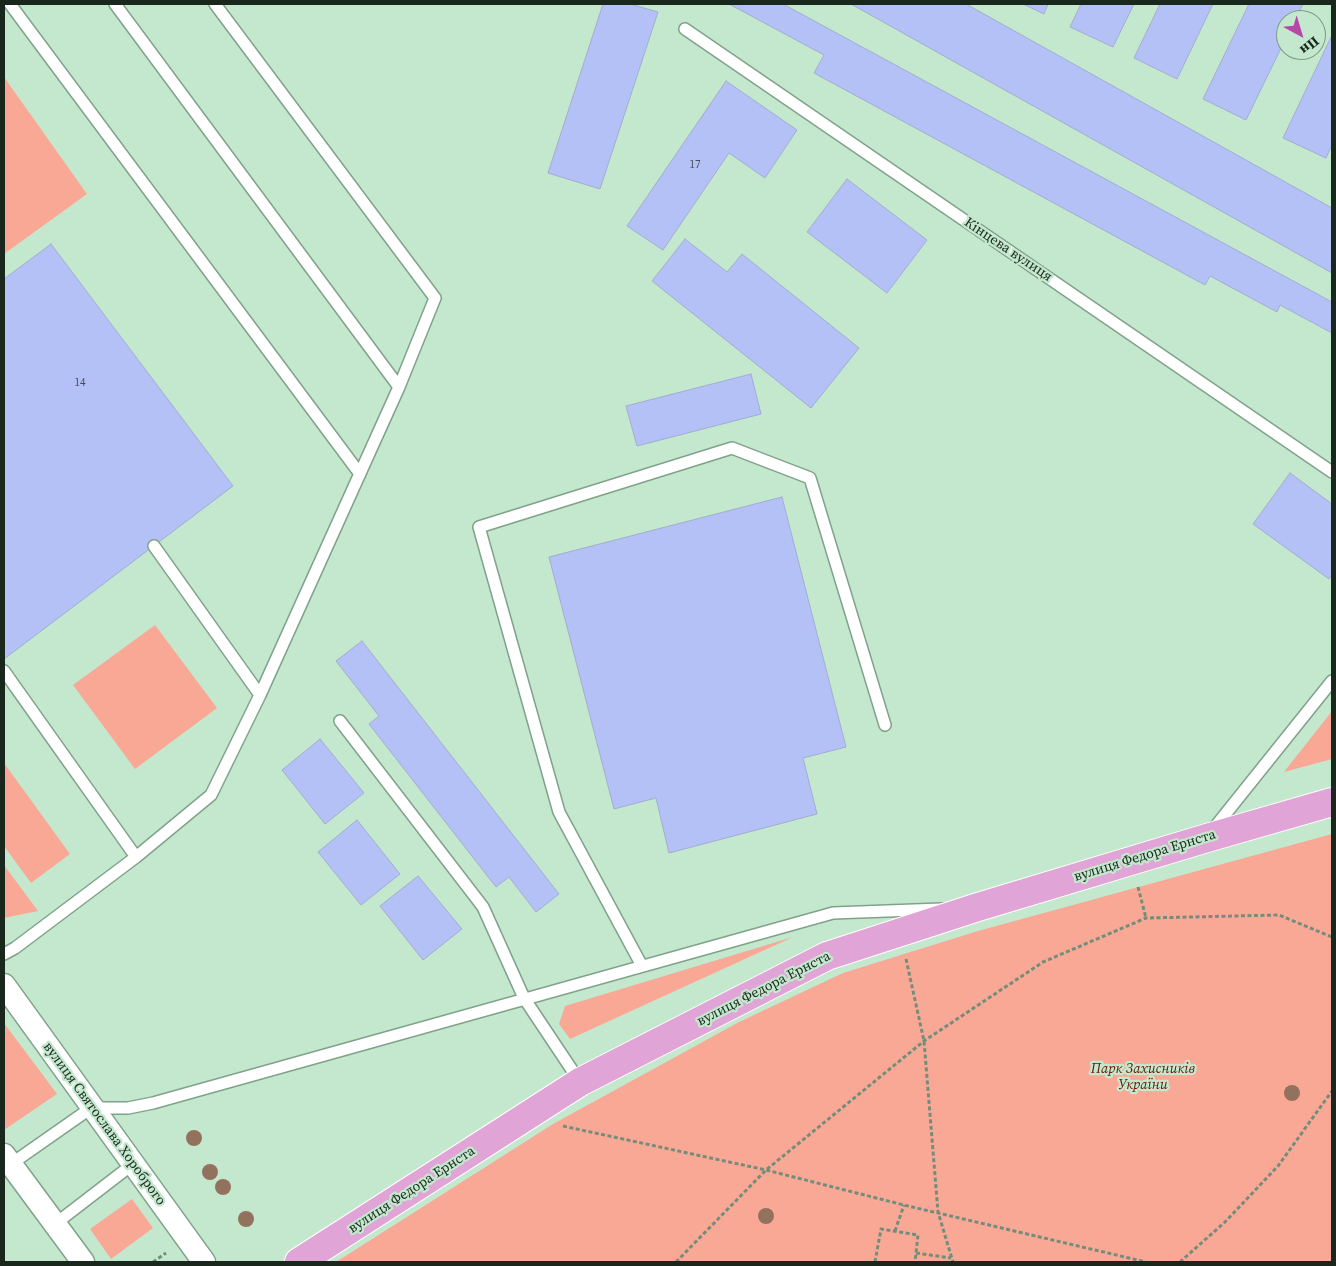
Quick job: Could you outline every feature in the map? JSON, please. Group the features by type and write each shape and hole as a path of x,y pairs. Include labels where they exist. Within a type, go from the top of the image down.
{"main road":[{"name":"вулиця Федора Ернста","path":"299,1262 580,1082 827,956 978,907 1332,802"}],"street":[{"name":"вулиця Святослава Хороброго","path":"4,985 204,1262"},
{"path":"7,1159 83,1262"}],"lane":[{"path":"10,4 360,474"},
{"path":"115,4 399,387"},
{"path":"4,954 15,948 136,857 211,795 260,696 399,387 435,298 215,4"},
{"name":"Кінцева вулиця","path":"685,29 1332,472"},
{"path":"642,966 559,812 479,527 732,448 810,478 884,725"},
{"path":"154,546 260,696"},
{"path":"4,672 136,857"},
{"path":"1206,838 1332,681"},
{"path":"340,721 483,907 524,998 580,1082"},
{"path":"7,1159 91,1108 128,1108 153,1103 833,913 978,907"},
{"path":"55,1224 133,1164"}],"path":[{"path":"1138,887 1146,918"},
{"path":"676,1262 766,1170 924,1041 1043,962 1146,918 1279,915 1332,937"},
{"path":"905,954 924,1041 938,1212 952,1260 916,1253"},
{"path":"1180,1262 1225,1222 1278,1166 1332,1090"},
{"path":"562,1126 766,1170 1146,1262"},
{"path":"895,1231 904,1204"},
{"path":"876,1262 881,1229 918,1235 914,1262"},
{"path":"152,1262 166,1253"}],"green space":[{"path":"4,77 87,194 4,254"},
{"path":"155,625 217,708 135,769 73,685"},
{"path":"1332,711 1332,759 1284,772"},
{"path":"4,763 70,854 31,883 4,846"},
{"name":"Парк Захисників України","path":"1332,834 1332,1262 336,1262 553,1124 739,1022 843,973 978,931"},
{"path":"4,865 38,911 4,918"},
{"path":"793,937 570,1039 559,1024 565,1006"},
{"path":"4,1023 57,1094 4,1130"},
{"path":"132,1199 153,1228 111,1259 90,1229"}],"building":[{"path":"603,4 630,4 658,12 600,189 548,173"},
{"path":"729,4 783,4 1332,302 1332,333 1280,305 1277,312 1210,276 1205,285 814,73 824,55"},
{"path":"851,4 966,4 1332,208 1332,273"},
{"path":"1023,4 1048,4 1044,14"},
{"path":"1081,4 1134,4 1113,47 1070,27"},
{"path":"1160,4 1213,4 1177,79 1134,58"},
{"path":"1249,4 1303,4 1300,10 1276,10 1276,58 1246,120 1203,99"},
{"path":"1332,35 1332,145 1326,158 1283,138 1320,60 1326,60 1326,48"},
{"path":"726,81 797,130 765,178 729,153 663,250 627,226"},
{"path":"847,179 927,240 887,293 807,232"},
{"path":"685,239 727,272 742,254 859,348 811,408 652,281"},
{"path":"51,244 233,486 4,659 4,279"},
{"path":"751,374 761,414 637,446 626,406"},
{"path":"1290,473 1332,504 1332,575 1329,579 1253,524"},
{"path":"782,497 846,747 803,758 817,814 669,853 656,798 614,809 549,557"},
{"path":"362,641 559,894 536,912 509,877 496,887 369,724 379,716 336,661"},
{"path":"320,739 364,793 325,824 282,770"},
{"path":"357,820 400,874 361,905 318,852"},
{"path":"418,876 462,929 423,960 380,906"}]}
